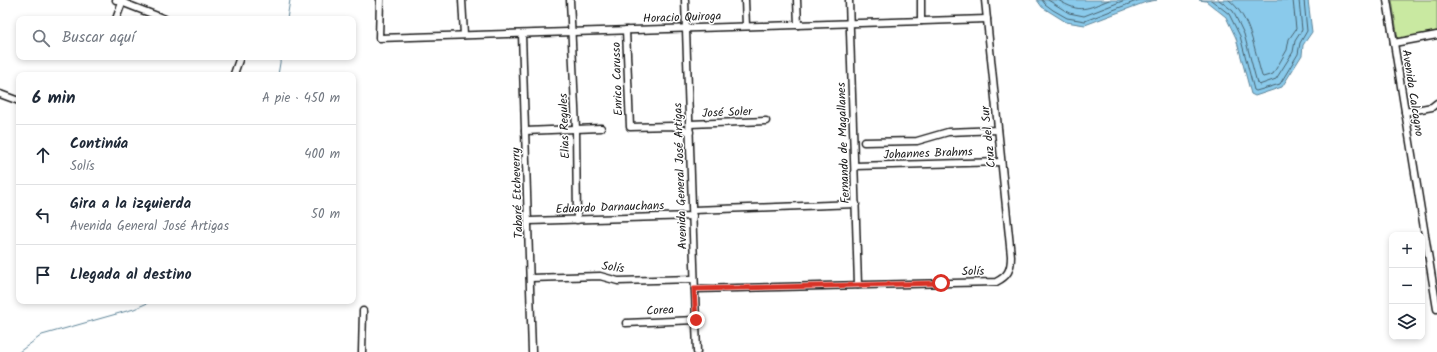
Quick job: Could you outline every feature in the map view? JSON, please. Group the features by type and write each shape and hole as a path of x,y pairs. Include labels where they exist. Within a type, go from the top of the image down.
{"street":[{"name":"Horacio Quiroga","path":"380,0 379,38 987,19"},
{"path":"462,0 464,36"},
{"name":"Elias Regules","path":"570,0 576,129 577,220"},
{"name":"Avenida General José Artigas","path":"685,0 697,352"},
{"path":"745,0 746,26"},
{"path":"797,0 798,25"},
{"name":"Fernando de Magallanes","path":"849,0 858,285"},
{"path":"921,0 921,21"},
{"name":"Cruz del Sur","path":"985,0 1011,256 1009,272"},
{"name":"Avenida Calcagno","path":"1387,0 1437,309"},
{"path":"117,16 120,1 158,16"},
{"name":"Enrico Carusso","path":"626,30 630,126 672,126 690,132"},
{"name":"Tabaré Etcheverry","path":"522,34 532,352"},
{"path":"1394,43 1437,35"},
{"path":"235,72 239,60"},
{"path":"0,94 16,100"},
{"path":"1405,112 1432,107 1437,103"},
{"name":"José Soler","path":"690,124 766,121"},
{"path":"526,131 602,128"},
{"path":"864,142 917,141 948,132 998,130"},
{"name":"Johannes Brahms","path":"855,166 1001,162"},
{"name":"Eduardo Darnauchans","path":"529,221 577,220 856,204"},
{"name":"Solís","path":"694,289 996,282 1004,278 1009,272"},
{"name":"Solís","path":"530,278 600,276 618,281 694,279"},
{"path":"362,352 363,311"},
{"name":"Corea","path":"626,323 696,320"}],"green space":[{"path":"1392,0 1437,0 1437,31 1398,39"}],"water":[{"path":"1037,0 1157,0 1146,2 1085,25 1066,22 1042,7"},
{"path":"1199,0 1308,0 1312,32 1303,45 1302,55 1282,87 1255,96 1251,94 1236,38 1226,17 1206,1"}],"waterway":[{"path":"287,16 290,0"},
{"path":"278,72 280,60"},
{"path":"19,352 42,335 134,309 145,304"}],"route":[{"path":"696,320 694,289 941,283"}]}
